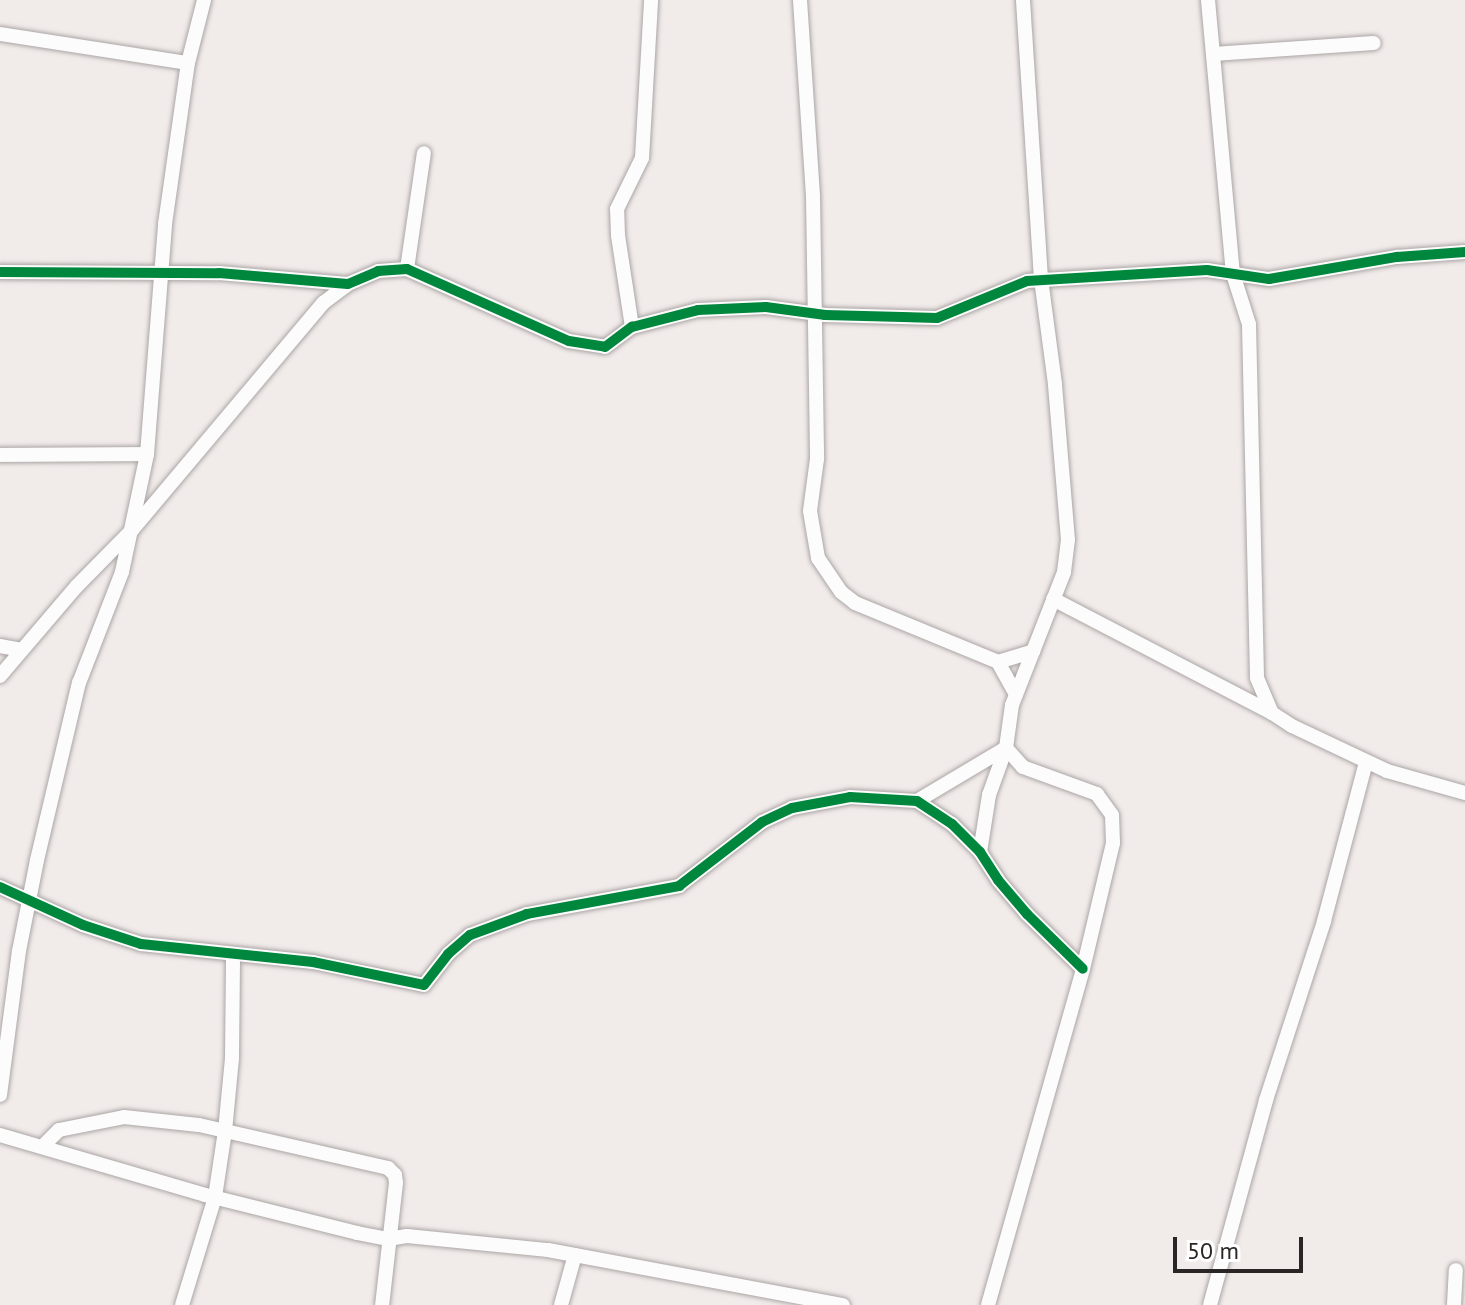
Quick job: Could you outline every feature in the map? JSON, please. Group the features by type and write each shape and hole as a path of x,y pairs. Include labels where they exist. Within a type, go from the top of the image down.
{"street":[{"path":"0,1095 19,951 32,899 37,860 79,683 100,637 132,530 147,454 160,273 188,63 204,0"},
{"path":"632,327 617,209 642,158 651,0"},
{"path":"800,0 810,107 817,459 810,511 818,558 841,592 855,603 998,662 1016,694"},
{"path":"980,852 989,795 1006,748 1016,694 1064,572 1068,531 1041,279 1023,0"},
{"path":"1208,0 1233,274 1244,301 1250,349 1257,678 1272,713"},
{"path":"0,34 188,63"},
{"path":"1213,54 1374,43"},
{"path":"407,269 424,153"},
{"path":"0,676 76,587 132,530 323,303 348,284 378,271 407,269 569,341 605,347 632,327 698,310 766,307 913,320 937,318 1007,287 1041,279 1207,270 1269,279 1397,257 1465,252"},
{"path":"0,272 219,273 348,284"},
{"path":"0,455 147,454"},
{"path":"1053,599 1366,762 1455,793 1465,793"},
{"path":"0,646 22,650"},
{"path":"998,662 1033,651"},
{"path":"917,801 1006,748"},
{"path":"988,1305 1083,969 1113,843 1112,815 1097,794 1023,767 1006,748"},
{"path":"1210,1305 1266,1100 1328,906 1366,762"},
{"path":"0,887 32,899 83,925 141,944 313,962 424,985 448,954 470,935 527,914 679,886 762,822 792,808 850,797 917,801 952,824 980,852 998,880 1027,914 1083,969"},
{"path":"182,1305 215,1197 225,1131 232,1058 233,956"},
{"path":"42,1147 59,1130 124,1117 225,1131 388,1168 395,1175 396,1183 382,1305"},
{"path":"0,1135 215,1197 388,1239 407,1236 575,1255 843,1305"},
{"path":"561,1305 575,1255"},
{"path":"1454,1305 1456,1270"},
{"path":"749,1305 754,1288"}],"cycle path":[{"path":"0,272 219,273 348,284 378,271 407,269 569,341 605,347 632,327 698,310 766,307 825,315 937,318 1027,281 1207,270 1269,279 1397,257 1465,252"},
{"path":"0,887 83,925 141,944 313,962 424,985 448,954 470,935 527,914 679,886 762,822 792,808 850,797 917,801 952,824 980,852 998,880 1027,914 1083,969"}]}
